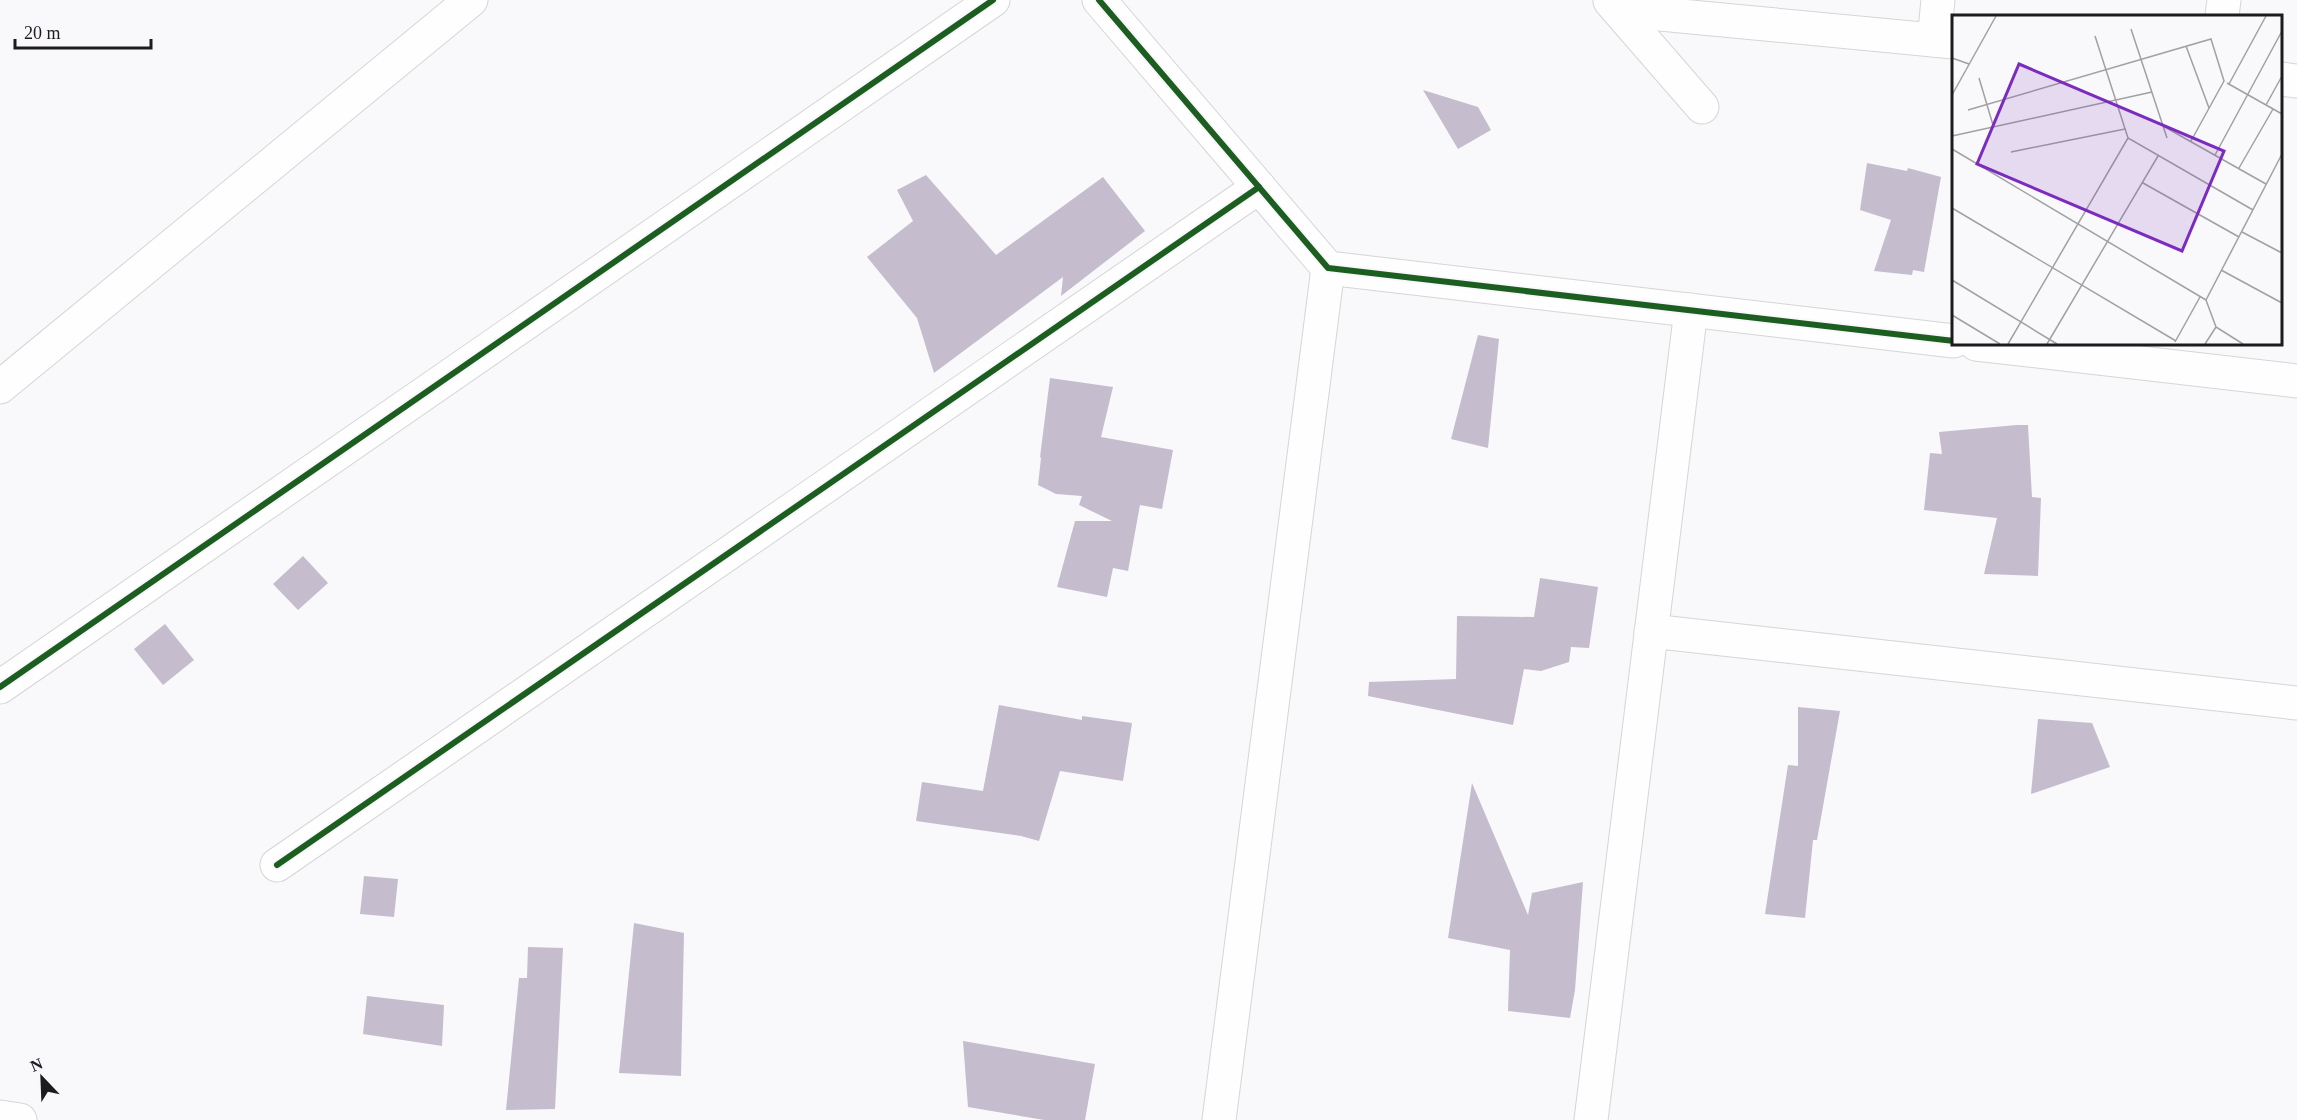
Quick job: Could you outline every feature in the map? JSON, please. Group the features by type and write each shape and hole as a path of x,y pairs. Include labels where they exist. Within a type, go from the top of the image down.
{"street":[{"path":"0,387 471,0"},
{"path":"0,686 993,0"},
{"path":"1099,0 1328,268 1952,341"},
{"path":"1613,5 1944,41 1938,0"},
{"path":"2222,15 2224,0"},
{"path":"1613,5 1702,107"},
{"path":"2282,79 2297,81"},
{"path":"277,865 1259,187"},
{"path":"1219,1120 1328,268"},
{"path":"1591,1120 1691,310"},
{"path":"1985,345 2297,381"},
{"path":"1651,631 2297,703"},
{"path":"0,1117 20,1120"}],"building":[{"path":"1423,90 1478,107 1491,130 1458,149"},
{"path":"1867,163 1907,171 1908,168 1941,177 1924,272 1913,270 1912,275 1874,271 1891,220 1860,210"},
{"path":"926,175 996,255 1103,177 1145,231 1061,296 1063,277 934,373 917,318 867,257 913,221 897,190"},
{"path":"1478,335 1499,339 1488,448 1451,439"},
{"path":"1050,378 1113,387 1101,437 1173,450 1162,509 1140,505 1128,571 1113,568 1107,597 1057,587 1075,521 1112,521 1079,505 1082,496 1056,494 1038,485"},
{"path":"2028,425 2032,497 2041,498 2038,576 1984,574 1997,518 1924,510 1930,453 1942,454 1939,432"},
{"path":"303,556 328,583 298,610 273,584"},
{"path":"1540,578 1598,587 1589,648 1571,647 1569,662 1541,671 1524,669 1513,725 1368,696 1369,682 1456,679 1457,616 1534,617"},
{"path":"165,624 194,660 163,685 134,649"},
{"path":"999,705 1082,720 1082,716 1132,723 1123,781 1060,771 1039,841 1021,836 916,821 922,782 983,791"},
{"path":"1798,707 1840,711 1817,840 1813,840 1805,918 1765,914 1788,765 1798,766"},
{"path":"2038,719 2092,723 2110,767 2031,794"},
{"path":"1472,783 1528,915 1532,893 1583,882 1575,990 1570,1018 1508,1011 1510,950 1448,938"},
{"path":"364,876 398,879 394,917 360,914"},
{"path":"634,923 684,933 681,1076 619,1073"},
{"path":"528,947 563,948 555,1109 506,1110 519,978 527,978"},
{"path":"367,996 444,1005 442,1046 363,1034"},
{"path":"963,1041 1095,1064 1085,1120 1044,1120 968,1107"}],"cycle path":[{"path":"0,687 993,0"},
{"path":"1099,0 1328,268 1952,341"},
{"path":"277,865 1259,187"}]}
